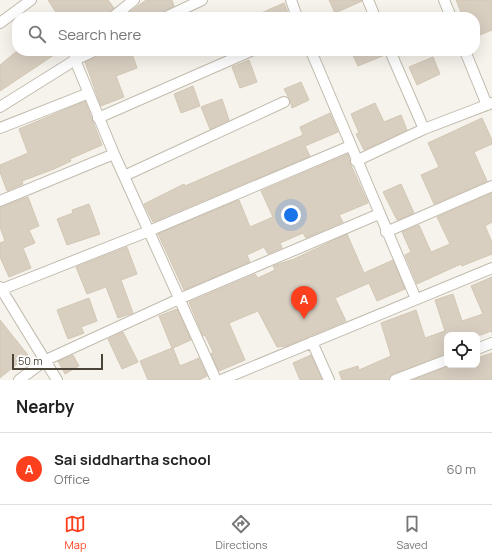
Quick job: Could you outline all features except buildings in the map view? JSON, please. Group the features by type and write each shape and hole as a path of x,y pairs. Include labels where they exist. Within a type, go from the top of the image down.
{"street":[{"path":"15,12 31,0"},
{"path":"119,12 134,0"},
{"path":"177,12 202,0"},
{"path":"291,0 296,12"},
{"path":"368,0 373,12"},
{"path":"444,0 449,12"},
{"path":"0,23 12,14"},
{"path":"0,107 73,56"},
{"path":"74,56 98,118 216,380"},
{"path":"98,118 240,56"},
{"path":"313,56 386,232 416,299"},
{"path":"392,56 424,129"},
{"path":"356,161 424,129 490,104 467,56"},
{"path":"0,128 89,93"},
{"path":"124,176 284,102"},
{"path":"57,380 46,360 0,289 149,231 350,146"},
{"path":"0,201 114,154"},
{"path":"386,232 492,186"},
{"path":"19,380 46,360 179,299 379,214"},
{"path":"221,380 492,268"},
{"path":"312,342 328,380"},
{"path":"480,348 492,343"},
{"path":"395,380 444,361"}],"place":[{"name":"Sai siddhartha school","path":"304,319"}]}
